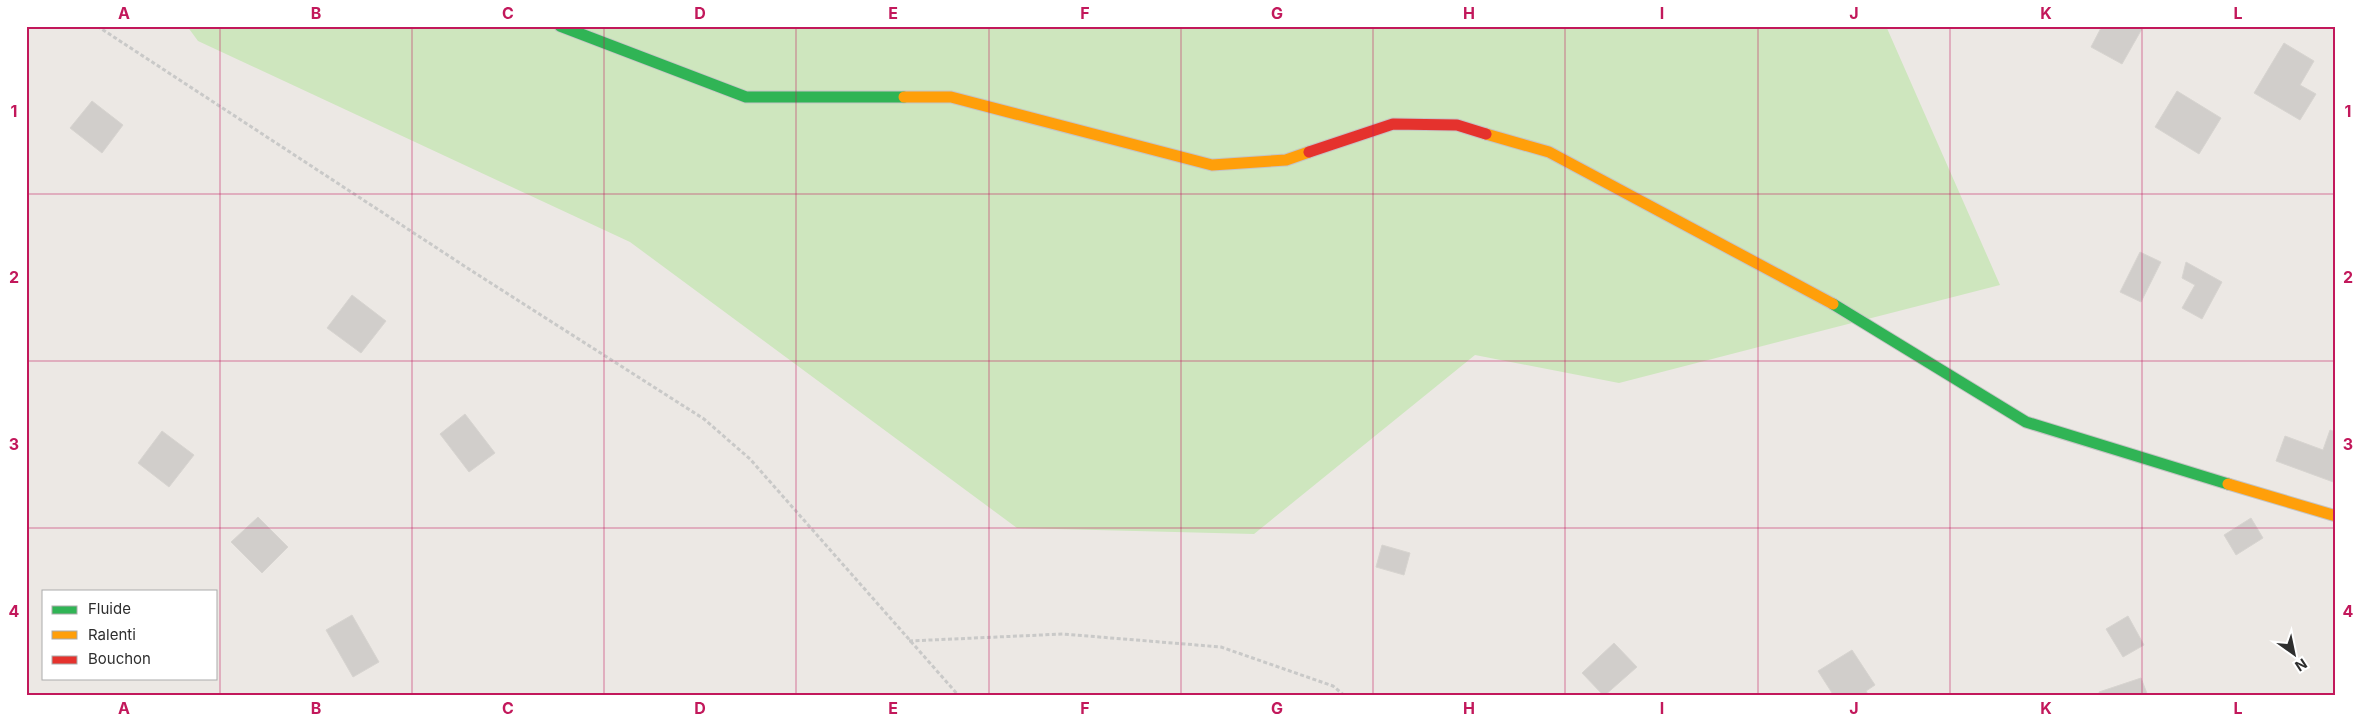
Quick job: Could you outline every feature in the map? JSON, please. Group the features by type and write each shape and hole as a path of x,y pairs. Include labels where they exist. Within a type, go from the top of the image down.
{"street":[{"path":"560,26 746,97 951,97 1212,165 1286,160 1393,124 1457,125 1549,152 1849,313 2026,422 2336,516"}],"path":[{"path":"97,26 472,271 704,419 750,459 959,696"},
{"path":"909,641 1063,634 1221,647 1333,686 1345,696"}],"green space":[{"path":"187,26 1886,26 2000,285 1619,383 1475,355 1254,534 1017,528 630,242 198,41"}],"building":[{"path":"2102,26 2143,27 2122,64 2091,47"},
{"path":"2284,43 2314,61 2300,85 2316,94 2300,120 2254,93"},
{"path":"2177,91 2221,118 2199,154 2155,127"},
{"path":"92,101 123,125 102,153 70,128"},
{"path":"2140,252 2161,262 2141,302 2120,292"},
{"path":"2186,262 2222,282 2202,319 2182,308 2195,285 2182,278"},
{"path":"352,295 386,321 361,353 327,328"},
{"path":"465,414 495,453 469,472 440,434"},
{"path":"2330,430 2336,432 2336,483 2276,461 2285,436 2323,450"},
{"path":"162,431 194,455 169,487 138,463"},
{"path":"258,517 288,547 262,573 231,542"},
{"path":"2251,518 2263,538 2236,555 2224,535"},
{"path":"1382,545 1410,553 1404,575 1376,567"},
{"path":"352,615 379,662 353,677 326,630"},
{"path":"2128,616 2144,645 2123,657 2106,629"},
{"path":"1614,643 1637,667 1604,696 1582,673"},
{"path":"1852,650 1875,685 1866,691 1869,696 1834,696 1818,671"},
{"path":"2141,678 2148,696 2100,696 2099,692"}],"traffic: fast":[{"path":"560,26 746,97 904,97"},
{"path":"1833,304 2026,422 2228,484"}],"traffic: slow":[{"path":"904,97 951,97 1212,165 1286,160 1309,152"},
{"path":"1486,134 1549,152 1833,304"},
{"path":"2228,484 2336,516"}],"traffic: jam":[{"path":"1309,152 1393,124 1457,125 1486,134"}]}
